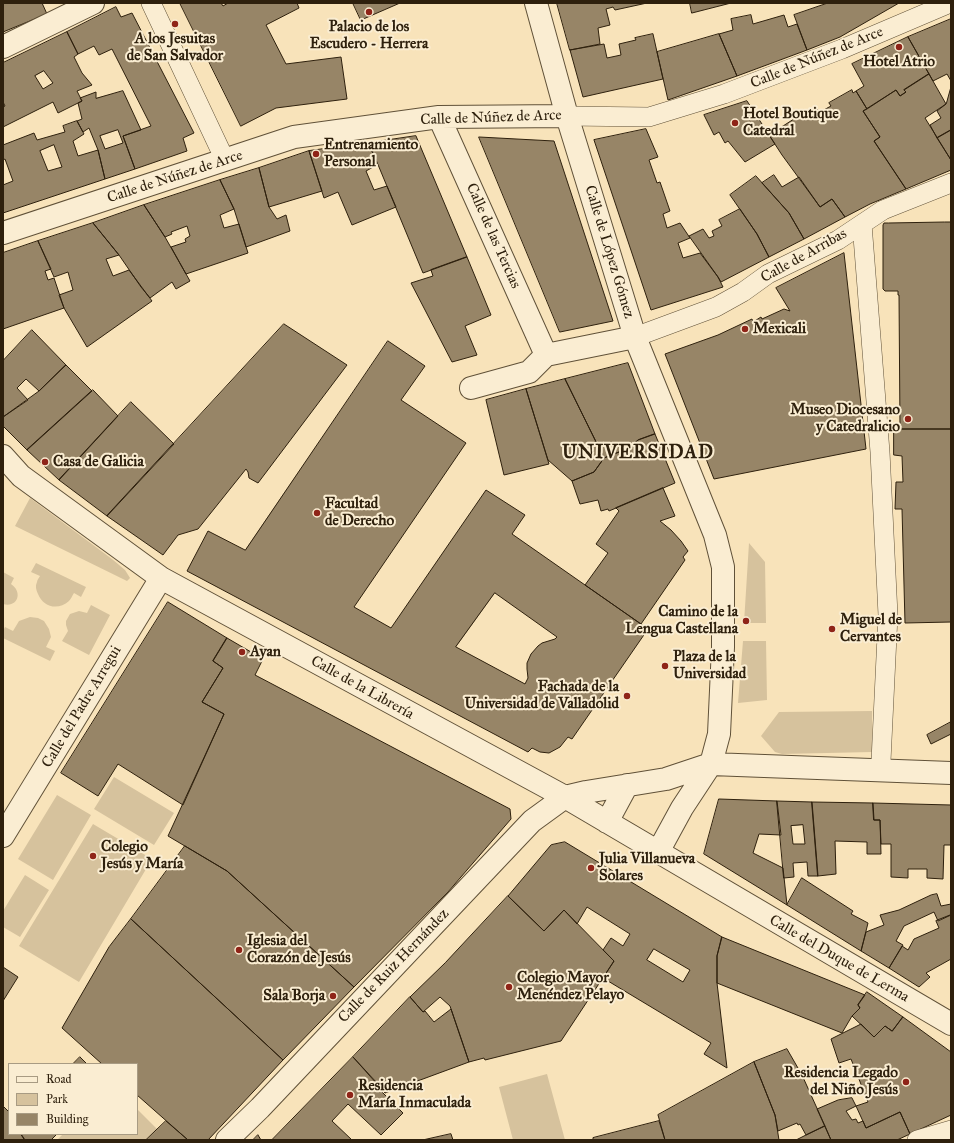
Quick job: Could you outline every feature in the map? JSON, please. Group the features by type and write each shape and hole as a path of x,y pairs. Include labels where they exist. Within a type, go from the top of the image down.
{"street":[{"path":"3,47 93,3"},
{"path":"151,3 225,160"},
{"name":"Calle de López Gómez","path":"536,3 567,116 635,337 715,535 723,567 723,647 719,734 711,764"},
{"name":"Calle de Núñez de Arce","path":"3,233 294,137 439,117 649,117 724,94 842,49 950,3"},
{"name":"Calle de las Tercias","path":"439,117 546,355"},
{"name":"Calle de Arribas","path":"635,337 716,307 743,292 768,274 838,240 883,210 951,183"},
{"path":"862,224 880,452 888,616 882,766"},
{"path":"471,388 528,372 546,355 635,337"},
{"name":"Calle de la Librería","path":"3,456 22,476 160,578 565,797"},
{"name":"Calle del Padre Arregui","path":"3,836 160,578"},
{"path":"565,797 658,852 682,808 711,764"},
{"path":"565,797 586,792 666,779 711,764 882,766 951,773"},
{"path":"607,822 627,785"},
{"name":"Calle de Ruiz Hernández","path":"227,1140 260,1108 532,821 565,797"},
{"name":"Calle del Duque de Lerma","path":"658,852 951,1024"},
{"path":"917,1140 951,1130"}],"green space":[{"path":"30,498 112,559 125,570 130,578 127,581 15,526"},
{"path":"749,543 765,562 766,623 744,623"},
{"path":"36,563 86,587 81,597 74,593 69,601 56,607 47,605 43,602 36,588 37,580 40,576 31,572"},
{"path":"3,572 14,578 11,584 15,587 18,595 15,602 8,605 3,604"},
{"path":"91,605 110,615 89,655 62,641 68,631 66,621 70,614 79,611 87,613"},
{"path":"30,617 38,618 44,621 49,629 51,637 46,647 55,651 50,661 3,638 3,631 5,627 13,631 19,621"},
{"path":"743,641 766,641 767,700 738,703"},
{"path":"872,711 872,752 782,754 775,752 761,736 779,712"},
{"path":"114,777 174,813 154,845 94,809"},
{"path":"57,795 91,815 53,880 18,859"},
{"path":"93,824 152,859 79,982 19,946"},
{"path":"25,875 49,890 20,937 3,927 3,911"},
{"path":"547,1074 565,1140 513,1140 499,1087"},
{"path":"138,1110 157,1129 145,1140 57,1140 62,1135 138,1135"}],"building":[{"path":"3,3 42,3 47,14 3,32"},
{"path":"180,3 221,3 223,6 228,3 297,3 299,8 266,25 286,64 341,57 347,99 276,108 241,126"},
{"name":"Palacio de los Escudero - Herrera","path":"353,3 400,3 361,20"},
{"path":"557,3 647,3 615,10 613,7 606,9 610,25 598,28 600,44 570,50"},
{"path":"690,3 731,3 692,13"},
{"path":"828,3 899,3 840,37 807,50 794,15"},
{"path":"116,7 121,17 132,13 194,133 183,138 187,151 135,169 123,136 151,126 112,49 99,55 94,46 78,54 67,32"},
{"path":"751,15 753,24 784,15 788,27 797,24 807,50 737,76 719,34 733,30 731,19"},
{"path":"951,19 951,81 947,74 933,81 908,37"},
{"path":"67,32 78,54 74,57 82,73 92,85 77,91 82,101 58,113 53,102 3,127 3,107 5,106 3,102 3,63","holes":["44,71 53,83 43,89 35,76"]},
{"path":"653,34 663,79 583,97 570,50 604,44 607,58 621,55 619,44 636,40 635,38"},
{"path":"719,34 737,76 668,100 657,52"},
{"path":"908,37 929,74 904,90 906,92 900,96 896,90 867,109 856,91 864,86 852,64"},
{"path":"929,74 946,104 925,118 951,160 951,170 906,189 874,141 880,137 863,111 896,90 900,96 906,92 904,90"},
{"path":"951,87 951,130 937,138 930,125 941,118 937,111 946,104"},
{"path":"852,90 853,93 856,91 867,109 863,111 880,137 874,141 906,189 870,204 845,217 832,199 820,207 769,135 811,108 813,111 817,109 820,112 831,106 829,103"},
{"path":"123,91 141,130 123,136 135,169 105,179 98,150 89,128 83,132 77,121 82,119 78,103 82,101 80,98 96,92 96,98","holes":["118,130 123,143 105,149 100,136"]},
{"name":"Hotel Boutique Catedral","path":"747,101 775,144 745,162 728,141 725,143 719,132 714,135 704,115"},
{"path":"77,121 84,134 73,141 78,156 98,150 105,179 3,213 3,185 13,181 5,159 3,160 3,145 34,133 37,140 65,132 63,126","holes":["54,145 62,167 48,171 40,151"]},
{"path":"646,129 658,157 649,160 657,183 660,182 670,211 663,214 667,228 680,223 690,238 678,243 683,258 700,253 718,277 723,287 651,310 594,140"},
{"path":"951,130 951,160 937,138"},
{"path":"416,136 467,257 423,273 369,143"},
{"path":"479,137 554,141 613,321 560,332"},
{"path":"369,143 377,165 366,171 374,190 387,186 396,207 352,225 338,192 324,198 309,151"},
{"path":"309,151 322,191 269,207 259,168"},
{"path":"259,168 269,207 277,219 286,215 290,231 246,247 234,209 220,180"},
{"path":"774,175 782,187 799,177 820,207 832,199 845,217 804,239 789,213 762,183"},
{"path":"756,176 789,213 804,239 769,257 757,234 730,195"},
{"path":"220,180 234,209 220,215 224,228 239,224 248,253 186,274 171,247 186,242 185,239 190,236 187,226 171,232 172,234 165,237 144,205"},
{"path":"144,205 165,237 190,281 176,289 172,282 150,298 119,255 93,223"},
{"path":"740,209 757,234 769,257 721,282 689,236 703,229 709,238 714,236 712,231 722,226 719,220"},
{"path":"951,222 951,429 900,429 899,295 898,291 885,291 883,289 883,225 884,223"},
{"path":"93,223 119,255 106,259 113,276 129,270 152,301 87,347 64,308 59,295 73,290 68,272 54,277 38,241"},
{"path":"38,241 51,269 45,271 48,280 54,278 64,308 3,329 3,253"},
{"path":"844,253 866,449 714,479 665,354 718,335 752,319 753,322 761,317 762,319 784,309 790,311 776,288"},
{"path":"467,257 491,315 465,326 477,355 452,362 411,283 433,276 431,270"},
{"path":"284,324 347,365 258,483 249,478 246,469 198,529 178,535 163,555 107,516"},
{"path":"32,330 66,365 39,391 26,379 17,388 28,400 3,417 3,361"},
{"path":"388,341 425,366 401,400 466,443 354,607 391,628 486,490 525,515 512,534 648,629 572,739 568,737 560,747 549,753 540,752 532,748 528,752 187,571 208,531 245,550","holes":["495,593 557,637 542,643 531,654 527,663 528,678 525,684 456,647"]},
{"path":"628,363 655,434 638,440 629,448 604,458 565,379"},
{"path":"66,365 92,391 27,450 3,426 3,417 39,391"},
{"path":"565,379 604,458 594,472 572,481 548,460 526,389"},
{"path":"526,389 549,464 504,475 486,400"},
{"path":"93,390 118,416 59,480 27,450"},
{"path":"131,402 174,444 107,516 59,480"},
{"path":"894,427 900,429 951,429 951,622 905,623 902,509 895,509 896,482 903,482 902,456 894,455"},
{"path":"655,434 675,483 609,511 608,509 601,511 598,500 580,504 572,481 594,472 604,458 629,448 638,440"},
{"path":"663,488 675,516 660,521 671,530 688,551 683,557 685,560 641,624 585,585 608,553 596,544 619,511 616,508"},
{"path":"168,602 227,638 213,661 223,668 202,702 224,714 183,805 118,764 98,796 61,773"},
{"path":"227,638 263,659 255,675 510,809 511,819 448,892 354,987 227,871 168,836 224,714 202,702 223,668 213,661"},
{"path":"951,722 951,734 931,744 927,735"},
{"path":"719,799 777,801 781,835 759,834 753,853 783,868 787,905 704,854"},
{"path":"777,801 812,802 818,876 808,876 807,862 793,863 794,877 784,878","holes":["803,825 805,844 793,844 791,826"]},
{"path":"812,802 873,803 874,820 880,820 881,854 867,854 867,842 835,841 836,874 818,876"},
{"path":"873,803 951,805 951,845 944,845 943,879 927,878 927,869 908,869 908,878 891,877 891,844 881,844 880,820 874,820"},
{"path":"565,842 722,937 717,956 717,983 727,1068 704,1054 711,1043 603,978 614,961 603,950 611,938 623,946 630,934 587,907 577,924 564,910 544,931 508,896 551,845","holes":["654,949 690,970 683,982 647,960"]},
{"name":"Iglesia del Corazón de Jesús","path":"185,846 227,871 354,987 283,1060 131,919"},
{"path":"802,878 853,911 851,914 868,923 861,951 787,905"},
{"path":"937,894 941,906 951,904 951,915 938,921 934,912 904,926 896,941 903,945 889,968 861,951 866,932 884,925 880,915 899,910 931,895"},
{"name":"Colegio Mayor Menéndez Pelayo","path":"508,896 544,931 564,910 614,961 561,1041 485,1060 484,1058 469,1062 450,1006 440,997 423,1012 410,997 445,963"},
{"path":"951,915 951,959 926,973 930,977 919,987 889,968 902,946 908,950 914,939 939,928 936,921"},
{"path":"131,919 283,1060 208,1140 188,1140 138,1096 138,1063 101,1063 62,1028 109,947"},
{"path":"722,937 865,995 858,1005 860,1008 852,1016 842,1033 717,983 717,956"},
{"path":"3,967 18,977 3,1001"},
{"path":"867,992 903,1017 892,1031 885,1026 874,1037 852,1016 860,1008 858,1005"},
{"path":"410,997 434,1022 451,1009 469,1062 385,1093 353,1057"},
{"name":"Residencia Legado del Niño Jesús","path":"903,1017 951,1052 951,1115 910,1134 900,1112 866,1128 856,1106 868,1102 851,1059 839,1063 831,1039 861,1024 874,1037 885,1026 892,1031"},
{"path":"787,1049 802,1075 825,1126 806,1135 800,1124 798,1125 797,1123 778,1131 775,1115 754,1062"},
{"path":"80,1057 86,1063 74,1063"},
{"name":"Residencia María Inmaculada","path":"353,1057 377,1083 375,1085 403,1113 381,1135 348,1104 332,1121 352,1140 272,1140"},
{"path":"754,1062 775,1115 779,1140 665,1140 658,1115"},
{"path":"852,1098 856,1106 846,1111 852,1120 856,1119 858,1123 863,1121 866,1128 900,1112 910,1134 897,1140 831,1140 817,1109 838,1100"},
{"path":"3,1106 8,1111 8,1135 22,1135 25,1140 3,1140"},
{"path":"166,1121 188,1140 146,1140"},
{"path":"659,1121 665,1140 593,1140 593,1138"},
{"path":"825,1126 831,1140 796,1140 806,1135"},
{"path":"451,1134 453,1140 423,1140"},
{"path":"22,1135 56,1135 51,1140 25,1140"},
{"path":"258,1135 261,1140 253,1140"}],"place":[{"name":"Palacio de los Escudero - Herrera","path":"369,12"},
{"name":"A los Jesuitas de San Salvador","path":"175,24"},
{"name":"Hotel Atrio","path":"899,47"},
{"name":"Hotel Boutique Catedral","path":"735,123"},
{"name":"Entrenamiento Personal","path":"316,154"},
{"name":"Mexicali","path":"745,329"},
{"name":"Museo Diocesano y Catedralicio","path":"908,419"},
{"name":"Casa de Galicia","path":"45,462"},
{"name":"Facultad de Derecho","path":"317,513"},
{"name":"Camino de la Lengua Castellana","path":"746,621"},
{"name":"Miguel de Cervantes","path":"832,629"},
{"name":"Ayan","path":"242,652"},
{"name":"Plaza de la Universidad","path":"665,666"},
{"name":"Fachada de la Universidad de Valladolid","path":"627,696"},
{"name":"Colegio Jesús y María","path":"93,856"},
{"name":"Julia Villanueva Solares","path":"591,868"},
{"name":"Iglesia del Corazón de Jesús","path":"239,950"},
{"name":"Colegio Mayor Menéndez Pelayo","path":"509,987"},
{"name":"Sala Borja","path":"333,996"},
{"name":"Residencia Legado del Niño Jesús","path":"906,1082"},
{"name":"Residencia María Inmaculada","path":"350,1095"}],"district":[{"name":"UNIVERSIDAD","path":"638,453"}]}
